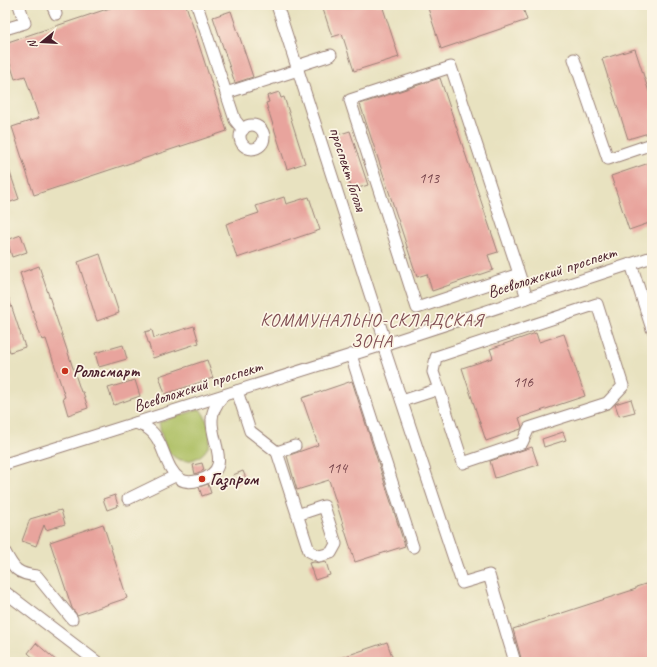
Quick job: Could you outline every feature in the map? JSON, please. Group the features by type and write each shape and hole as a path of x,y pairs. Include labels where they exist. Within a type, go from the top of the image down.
{"street":[{"path":"5,29 25,23 20,5"},
{"path":"196,5 235,120 243,130"},
{"name":"проспект Гоголя","path":"277,5 402,401 462,583 489,575 515,662"},
{"path":"226,93 332,55"},
{"path":"574,59 608,159 652,144"},
{"path":"519,274 417,308 350,100 451,68 527,298"},
{"name":"Всеволожский проспект","path":"5,464 223,396 652,257"},
{"path":"631,264 652,329"},
{"path":"597,304 623,386 607,403 530,428 522,443 463,463 439,389 433,372 436,357 597,304"},
{"path":"351,355 413,547"},
{"path":"402,401 439,389"},
{"path":"237,391 250,431 277,452 297,515 310,551 319,556 331,553 336,544 324,506 297,515"},
{"path":"136,423 147,427 158,439 176,476 187,482 209,477 216,472 218,465 212,420 216,404 223,396"},
{"path":"277,452 295,446"},
{"path":"128,499 176,476"},
{"path":"5,552 17,570 24,575 37,576 72,619"},
{"path":"5,592 97,662"}],"green space":[{"path":"200,409 209,428 210,441 208,447 205,452 195,459 184,461 178,459 167,449 163,440 159,422"}],"building":[{"path":"119,5 186,5 227,131 34,195 12,127 39,118 25,76 15,79 5,48 5,43"},
{"path":"336,5 382,5 399,57 354,71 342,34 332,37 323,9"},
{"path":"427,5 522,5 527,20 441,49"},
{"path":"231,11 253,77 235,83 213,17"},
{"path":"635,49 652,101 652,132 628,139 602,59"},
{"path":"440,78 498,252 488,255 493,270 432,291 427,274 417,277 360,104"},
{"path":"279,92 281,98 284,97 305,163 287,169 266,103 269,102 267,96"},
{"path":"350,131 368,185 352,190 334,136"},
{"path":"5,161 19,199 5,204"},
{"path":"652,162 652,222 629,230 611,176"},
{"path":"284,197 286,204 309,197 320,230 237,258 226,224 259,213 256,206"},
{"path":"21,235 27,252 12,257 7,240"},
{"path":"100,254 119,313 97,321 78,262"},
{"path":"39,266 81,392 83,392 88,408 68,415 63,398 65,397 46,339 42,340 20,273"},
{"path":"5,290 25,347 10,352 5,336"},
{"path":"194,326 199,343 153,358 145,332 152,330 154,338"},
{"path":"536,333 539,342 564,334 585,396 519,418 522,427 521,429 486,441 462,368 493,358 490,349"},
{"path":"123,345 127,359 99,367 95,353"},
{"path":"207,360 213,378 165,394 159,376"},
{"path":"135,380 140,396 114,405 108,388"},
{"path":"352,381 405,546 355,562 329,480 297,490 287,456 318,445 302,398"},
{"path":"631,399 635,412 619,416 615,404"},
{"path":"563,432 566,440 544,447 542,439"},
{"path":"532,447 538,465 495,478 490,461"},
{"path":"202,463 204,470 195,474 193,465"},
{"path":"243,471 247,481 236,485 233,475"},
{"path":"208,484 211,493 202,496 199,487"},
{"path":"115,495 118,506 107,510 103,499"},
{"path":"61,510 65,524 46,530 44,525 36,546 22,541 30,519"},
{"path":"103,524 127,598 77,615 72,608 50,542"},
{"path":"326,562 330,575 315,580 309,563"},
{"path":"652,582 652,662 522,662 513,629 636,589 636,587"},
{"path":"387,642 394,662 331,662 331,661"},
{"path":"36,643 58,662 38,662 28,653"}],"place":[{"name":"Роллсмарт","path":"65,371"},
{"name":"Газпром","path":"202,479"}],"district":[{"name":"КОММУНАЛЬНО-СКЛАДСКАЯ ЗОНА","path":"372,330"}]}
